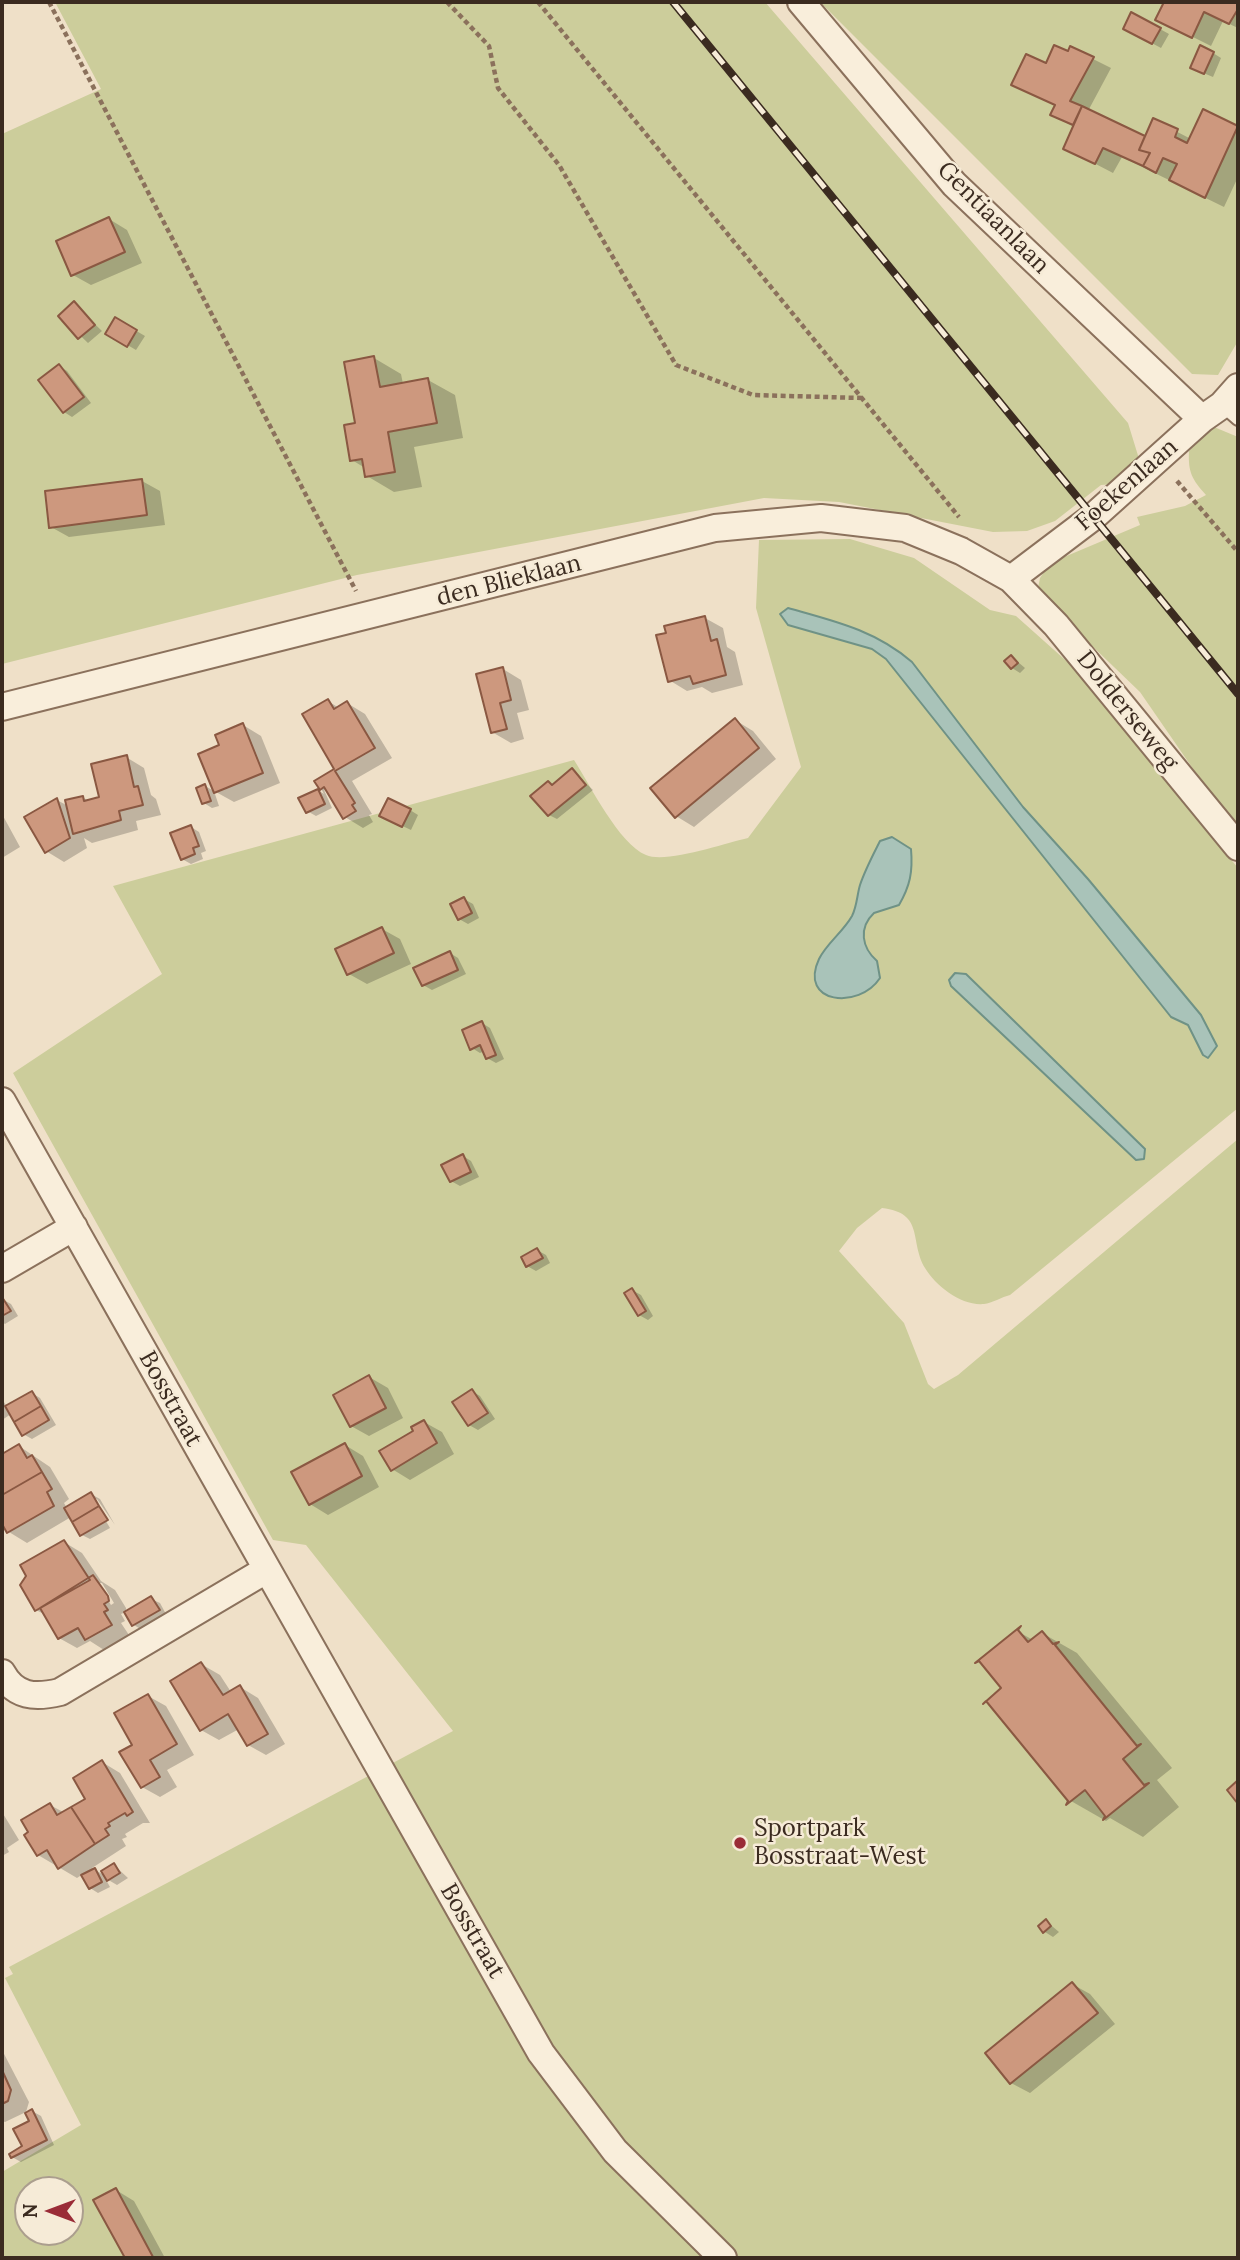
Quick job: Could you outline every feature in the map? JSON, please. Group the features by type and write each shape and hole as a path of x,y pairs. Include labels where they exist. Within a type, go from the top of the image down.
{"street":[{"name":"Gentiaanlaan","path":"801,2 954,184 1225,408"},
{"name":"Foekenlaan","path":"1011,579 1093,517 1158,459 1225,408"},
{"name":"den Blieklaan","path":"2,707 715,528 821,518 905,528 961,551 1011,579"},
{"name":"Dolderseweg","path":"1011,579 1056,625 1238,846"},
{"name":"Bosstraat","path":"2,1101 541,2053 615,2151 723,2258"},
{"path":"2,1269 74,1227"},
{"path":"2,1673 18,1693 40,1697 60,1692 266,1570"}],"path":[{"path":"49,2 369,616"},
{"path":"447,2 489,46 498,88 559,165 676,365 753,395 863,398"},
{"path":"538,2 966,526"},
{"path":"1158,459 1238,552"}],"green space":[{"path":"55,2 765,2 1128,423 1140,462 1115,484 1101,485 1055,521 1027,531 993,532 839,502 764,498 357,575 2,664 2,134 101,89"},
{"path":"820,2 1238,2 1238,341 1218,375 1192,374"},
{"path":"1214,427 1238,437 1238,834 1140,692 1037,593 1040,578 1050,563 1140,525 1137,517 1185,506 1206,495 1192,475 1189,451"},
{"path":"850,539 914,558 990,610 1016,616 1072,666 1238,868 1238,1108 1010,1295 984,1304 975,1304 950,1294 925,1268 910,1222 896,1211 882,1208 857,1228 839,1251 904,1323 928,1384 934,1389 958,1375 1238,1139 1238,2258 2,2258 2,2172 81,2125 5,1978 13,1974 9,1967 453,1731 306,1545 273,1540 13,1073 162,974 113,886 574,760 616,827 636,849 646,855 681,855 748,838 801,767 756,608 759,540"}],"shaded area":[{"path":"788,608 869,634 912,662 1023,807 1088,879 1201,1015 1217,1046 1208,1058 1203,1055 1188,1025 1171,1017 886,659 872,649 788,625 780,614"},
{"path":"892,837 911,849 912,865 908,885 899,905 874,913 864,931 865,944 877,961 880,978 859,995 834,997 824,993 817,985 815,974 819,959 852,916 862,879 880,841"},
{"path":"955,973 966,974 1145,1149 1144,1159 1136,1160 951,986 949,980"}],"building":[{"path":"1164,2 1238,2 1238,9 1229,24 1204,12 1192,38 1155,20"},
{"path":"1131,12 1161,28 1152,44 1123,29"},
{"path":"1054,45 1068,51 1070,46 1094,57 1070,101 1082,106 1073,125 1050,115 1055,105 1011,85 1026,54 1046,63"},
{"path":"1200,45 1214,52 1204,74 1190,68"},
{"path":"1082,106 1145,136 1139,150 1150,153 1143,166 1103,148 1095,164 1063,149"},
{"path":"1203,109 1238,126 1205,198 1169,180 1177,164 1163,158 1156,173 1143,166 1150,153 1139,150 1153,118 1178,129 1175,137 1187,143"},
{"path":"109,217 125,252 71,276 56,241"},
{"path":"74,301 95,325 78,339 58,316"},
{"path":"115,317 137,330 127,347 105,334"},
{"path":"374,356 380,387 428,378 437,423 388,432 395,472 365,477 362,459 350,461 344,425 355,423 344,362"},
{"path":"59,364 84,397 63,413 38,380"},
{"path":"142,479 147,515 49,528 45,491"},
{"path":"705,616 711,641 717,639 726,675 693,684 690,676 668,682 656,635 666,633 664,626"},
{"path":"1011,655 1018,663 1011,669 1004,661"},
{"path":"503,667 511,700 500,703 507,729 491,733 476,674"},
{"path":"328,699 334,709 347,701 375,748 335,771 355,803 352,805 356,811 343,819 324,787 320,790 314,781 334,769 302,714"},
{"path":"735,718 759,748 675,818 650,788"},
{"path":"243,723 263,773 214,793 198,754 219,745 215,735"},
{"path":"127,755 134,787 138,786 143,805 119,811 121,820 73,834 65,800 83,796 84,801 99,797 91,764"},
{"path":"572,768 586,785 548,816 530,796 548,781 552,785"},
{"path":"205,784 211,801 202,804 196,788"},
{"path":"318,789 325,804 306,813 298,798"},
{"path":"57,798 70,838 45,853 24,817"},
{"path":"388,798 411,809 402,827 379,816"},
{"path":"191,825 199,846 193,848 195,854 181,860 170,833"},
{"path":"464,897 472,913 458,920 450,904"},
{"path":"382,927 394,953 347,975 335,949"},
{"path":"450,951 458,970 422,986 413,968"},
{"path":"482,1021 496,1055 486,1059 480,1045 470,1050 462,1030"},
{"path":"463,1154 471,1172 450,1182 441,1165"},
{"path":"537,1248 543,1258 526,1267 521,1257"},
{"path":"632,1288 646,1311 638,1316 624,1293"},
{"path":"2,1297 11,1311 2,1316"},
{"path":"369,1375 386,1408 350,1427 333,1395"},
{"path":"472,1389 488,1413 468,1426 452,1402"},
{"path":"32,1391 41,1406 14,1422 5,1406"},
{"path":"41,1406 49,1420 22,1436 14,1422"},
{"path":"424,1420 437,1443 391,1471 379,1451 413,1431 411,1427"},
{"path":"345,1443 362,1476 309,1505 291,1472"},
{"path":"19,1444 27,1458 32,1455 42,1472 2,1495 2,1454"},
{"path":"42,1472 52,1489 47,1492 54,1506 7,1533 2,1524 2,1495"},
{"path":"91,1492 99,1506 72,1522 64,1508"},
{"path":"99,1506 108,1520 80,1536 72,1522"},
{"path":"64,1540 90,1580 35,1611 20,1585 26,1576 20,1565"},
{"path":"93,1575 108,1596 109,1601 104,1604 108,1610 104,1612 112,1625 85,1640 78,1628 58,1639 40,1608"},
{"path":"151,1596 160,1610 132,1626 124,1612"},
{"path":"1021,1626 1018,1630 1028,1642 1042,1631 1053,1644 1059,1642 1055,1645 1137,1746 1141,1744 1123,1759 1144,1785 1149,1783 1103,1820 1105,1816 1085,1790 1066,1805 1068,1801 986,1701 1001,1688 979,1661 975,1663"},
{"path":"201,1662 223,1695 240,1685 268,1734 247,1746 228,1714 200,1731 170,1681"},
{"path":"148,1694 177,1744 150,1760 160,1777 141,1788 119,1752 132,1745 114,1713"},
{"path":"102,1760 133,1812 127,1816 125,1813 108,1823 110,1826 105,1829 109,1835 95,1844 71,1807 85,1799 73,1778"},
{"path":"1238,1780 1238,1804 1227,1790"},
{"path":"50,1803 57,1815 71,1807 95,1844 58,1869 47,1850 37,1856 24,1835 28,1832 21,1820"},
{"path":"114,1863 120,1873 107,1881 101,1871"},
{"path":"95,1868 102,1882 89,1889 81,1875"},
{"path":"1046,1919 1051,1926 1043,1933 1038,1926"},
{"path":"1072,1982 1098,2013 1010,2084 985,2053"},
{"path":"2,2070 11,2090 8,2101 2,2104"},
{"path":"32,2109 47,2140 11,2158 9,2154 22,2146 13,2129 29,2121 25,2113"},
{"path":"116,2188 153,2257 125,2258 93,2200"}],"railway":[{"path":"673,2 1238,694"}],"place":[{"name":"Sportpark Bosstraat-West","path":"740,1843"}]}
